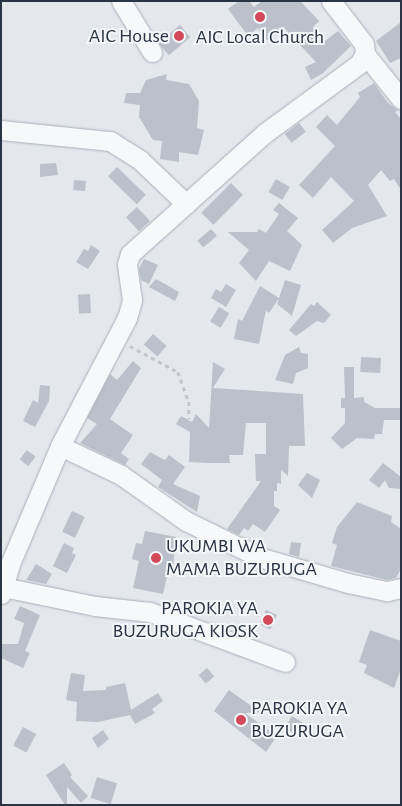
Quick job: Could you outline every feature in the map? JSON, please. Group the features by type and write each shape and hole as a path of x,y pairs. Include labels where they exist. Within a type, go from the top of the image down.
{"street":[{"path":"121,1 152,52"},
{"path":"331,1 364,44 365,54 401,99"},
{"path":"285,662 150,612 96,606 2,590 60,446 117,341 132,300 127,264 130,254 265,132 359,64 365,54"},
{"path":"1,130 110,141 140,160 186,204"},
{"path":"60,446 121,476 186,521 259,557 348,583 387,591 401,588"}],"path":[{"path":"117,341 178,372 189,402 189,419"}],"building":[{"path":"239,1 249,1 254,7 262,1 300,1 319,21 313,27 325,41 338,31 351,46 322,74 311,80 305,67 316,62 284,28 267,40 258,28 248,36 228,9"},
{"path":"401,22 401,58 390,63 376,41"},
{"path":"180,25 190,37 169,55 159,43"},
{"path":"167,74 166,80 189,84 199,101 197,128 204,130 198,155 179,152 179,162 160,159 162,141 153,140 139,117 140,105 124,103 126,93 140,93 146,80"},
{"path":"374,83 388,103 398,110 395,112 401,119 401,190 394,179 390,181 381,170 368,185 387,216 352,228 333,243 322,230 354,201 331,177 313,198 299,185 335,146 316,127 327,115 337,125 360,97 358,93"},
{"path":"299,123 306,132 292,143 285,134"},
{"path":"56,163 58,175 40,177 40,164"},
{"path":"117,167 146,195 137,204 108,176"},
{"path":"276,179 290,187 282,200 268,192"},
{"path":"74,180 86,181 85,191 73,190"},
{"path":"231,183 243,195 213,225 201,213"},
{"path":"279,203 298,218 287,231 302,245 290,271 269,261 256,281 239,263 249,250 228,232 257,232 259,229 266,233 279,214 273,210"},
{"path":"137,207 150,221 139,231 126,217"},
{"path":"211,229 217,236 203,248 197,241"},
{"path":"91,245 100,251 88,269 76,262 84,249 88,251"},
{"path":"144,259 158,265 149,284 141,280 139,269"},
{"path":"156,279 179,292 175,301 149,287"},
{"path":"285,280 301,285 292,316 277,304"},
{"path":"226,284 236,290 226,307 211,298 216,289 221,292"},
{"path":"260,286 279,298 269,313 266,310 259,344 234,339 238,319 242,321"},
{"path":"90,294 91,313 79,314 78,295"},
{"path":"317,302 331,315 324,323 317,321 296,336 289,330 311,304 314,306"},
{"path":"219,307 229,313 221,328 210,322"},
{"path":"153,334 167,346 157,356 144,345"},
{"path":"299,347 301,353 308,354 308,368 296,373 293,384 275,380 285,355"},
{"path":"361,357 381,358 380,373 360,372"},
{"path":"133,361 141,368 110,419 133,435 121,453 129,459 125,465 80,443 97,424 87,418 110,374 117,380"},
{"path":"213,362 225,369 213,388 303,394 305,446 289,446 288,476 281,470 281,484 277,483 277,491 274,491 274,506 280,510 265,532 253,524 248,531 244,528 239,535 227,529 261,481 256,481 255,454 266,454 266,423 246,423 243,455 229,455 230,463 189,462 190,432 176,424 181,416 192,422 196,414 209,428"},
{"path":"344,367 354,367 354,398 364,397 364,402 375,408 401,408 401,420 384,420 382,434 375,434 374,439 357,438 342,449 331,438 345,423 345,408 341,408 341,398 345,398"},
{"path":"40,385 50,386 49,401 35,427 23,421 33,400 38,403"},
{"path":"27,450 36,457 28,466 20,459"},
{"path":"150,452 165,460 169,455 185,467 173,484 200,496 197,512 158,487 162,480 141,464"},
{"path":"383,463 401,477 401,489 389,488 385,480 379,488 369,480"},
{"path":"307,473 320,480 312,498 298,485"},
{"path":"357,502 392,516 391,522 401,529 401,569 396,578 387,580 331,566 337,545 332,543 337,527"},
{"path":"72,511 85,517 75,538 62,532"},
{"path":"145,531 176,537 173,569 169,568 163,594 133,588 139,561 132,559 136,543 142,544"},
{"path":"291,542 301,543 299,557 289,554"},
{"path":"64,543 74,548 72,553 76,555 67,573 53,566"},
{"path":"36,564 52,574 46,584 26,580"},
{"path":"20,606 40,615 25,651 30,653 23,668 1,658 1,644 18,644 24,623 14,619"},
{"name":"PAROKIA YA BUZURUGA KIOSK","path":"266,610 277,615 270,629 259,625"},
{"path":"370,630 401,641 401,669 394,688 364,673 367,665 359,662"},
{"path":"207,668 214,676 206,684 199,675"},
{"path":"71,673 85,675 83,691 106,690 106,687 125,683 131,710 158,693 163,701 152,709 155,713 135,724 130,715 98,722 76,721 77,702 66,700"},
{"name":"PAROKIA YA BUZURUGA","path":"229,690 260,712 245,713 277,736 266,752 214,711"},
{"path":"292,716 305,724 297,736 285,728"},
{"path":"23,727 36,734 26,753 13,746"},
{"path":"103,730 109,739 98,748 92,738"},
{"path":"64,763 72,775 70,777 88,796 81,803 67,787 67,805 65,805 46,775"},
{"path":"97,777 117,783 111,804 91,798"}],"place":[{"name":"AIC Local Church","path":"260,17"},
{"name":"AIC House","path":"179,36"},
{"name":"UKUMBI WA MAMA BUZURUGA","path":"156,558"},
{"name":"PAROKIA YA BUZURUGA KIOSK","path":"268,620"},
{"name":"PAROKIA YA BUZURUGA","path":"241,720"}]}
